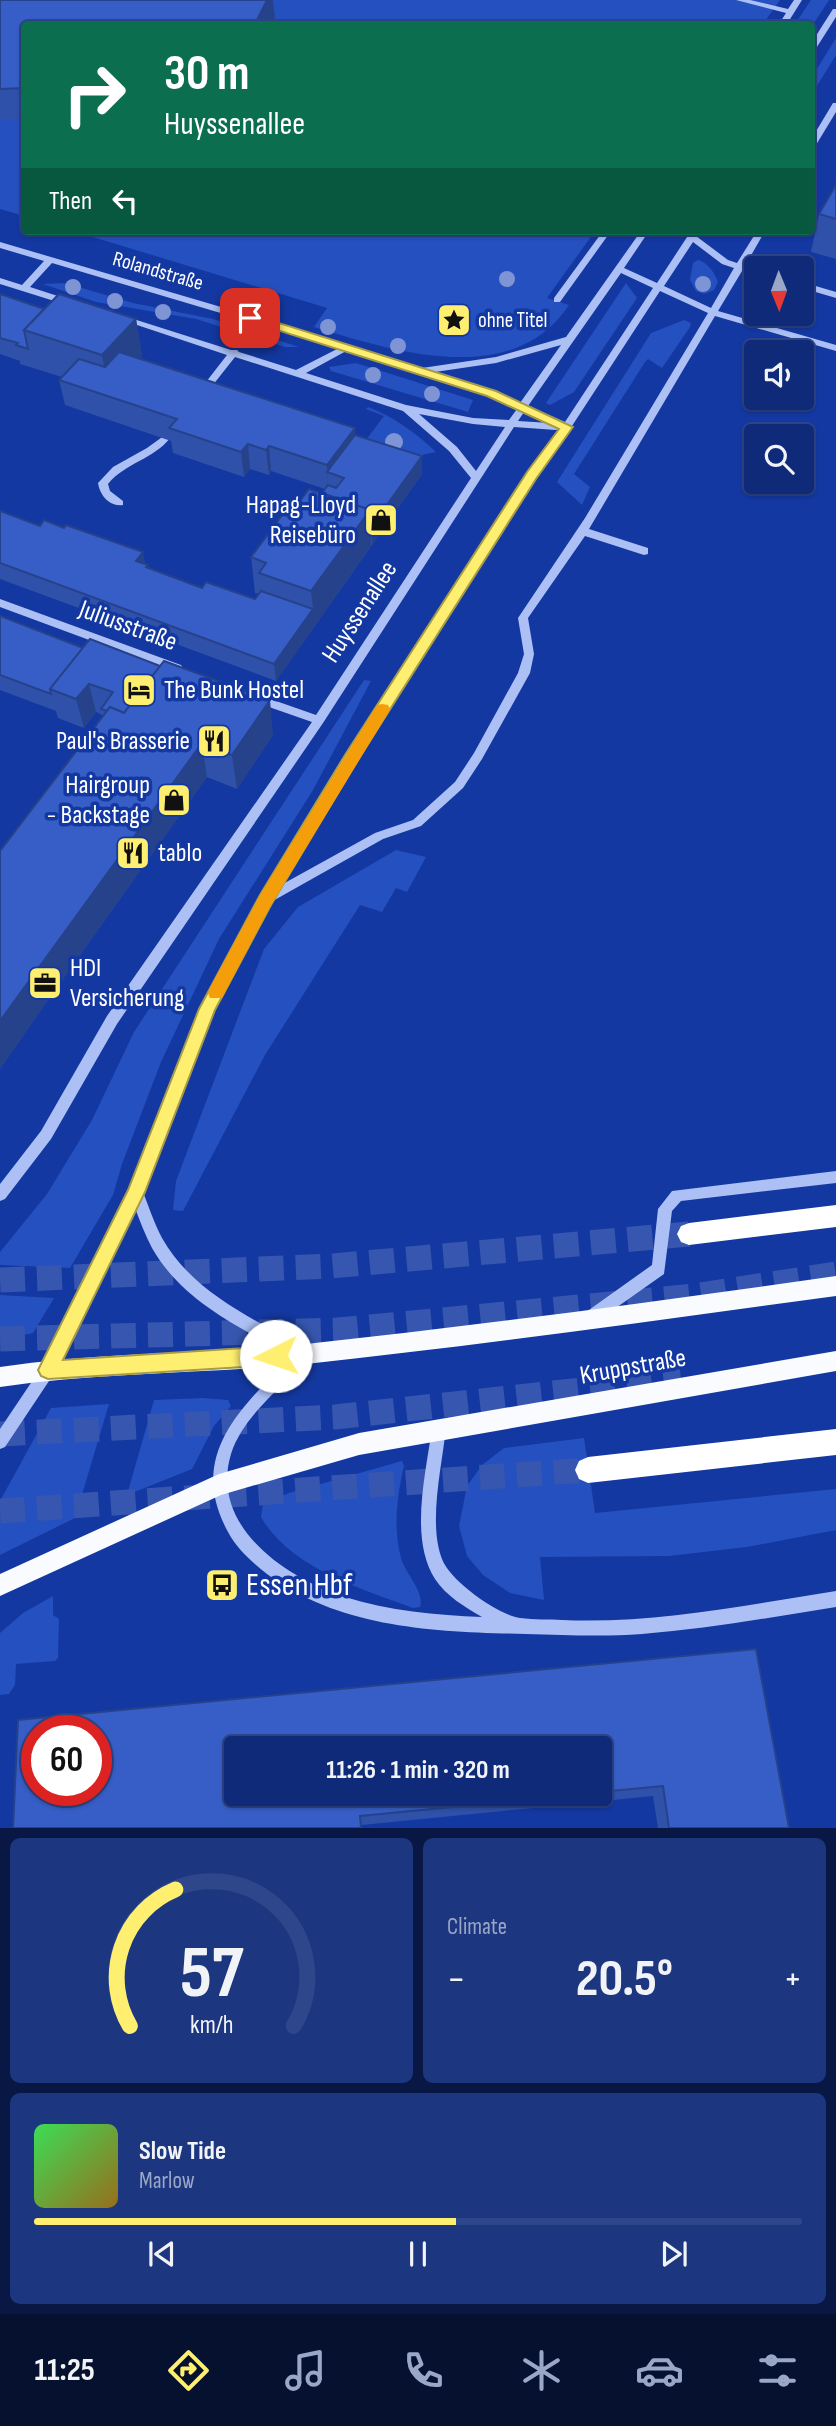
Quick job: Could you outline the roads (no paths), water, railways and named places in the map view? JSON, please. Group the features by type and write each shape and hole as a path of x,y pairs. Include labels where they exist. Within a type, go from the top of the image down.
{"highway":[{"path":"689,1234 836,1216"},
{"path":"588,1470 836,1442"}],"main road":[{"name":"Kruppstraße","path":"0,1377 48,1370 303,1354 586,1321 836,1286"},
{"name":"Kruppstraße","path":"0,1585 219,1485 359,1444 836,1361"}],"street":[{"path":"740,0 791,12"},
{"path":"785,21 799,0"},
{"path":"815,43 836,11"},
{"path":"815,140 836,105"},
{"name":"Huyssenallee","path":"0,1195 46,1135 112,1020 319,720 567,340 642,235"},
{"path":"0,1442 48,1370 136,1192 208,1009 266,900 351,759 531,475 567,427 692,235"},
{"path":"694,235 725,262 744,270"},
{"path":"266,900 379,836 417,823 459,785 524,673 529,654 523,618 582,531 759,235"},
{"name":"Rolandstraße","path":"0,245 347,347 491,394 567,427"},
{"path":"23,289 49,261"},
{"path":"620,269 658,289 713,312 836,348"},
{"path":"0,281 86,307"},
{"path":"814,289 836,295"},
{"path":"112,315 405,408 473,421 567,427"},
{"path":"421,371 496,360 567,340"},
{"path":"299,373 347,347"},
{"path":"197,401 234,352"},
{"path":"405,408 453,449 476,477"},
{"path":"119,503 105,493 103,483 109,475 156,450 165,439"},
{"path":"582,531 644,551"},
{"name":"Juliusstraße","path":"0,603 184,671"},
{"path":"249,695 319,720"},
{"name":"Kruppstraße","path":"586,1321 659,1269 665,1209 677,1195 836,1177"},
{"path":"136,1192 157,1243 178,1273 210,1302 303,1354 234,1431 223,1456 219,1485 223,1507 234,1530 250,1550 293,1583 321,1598 385,1616 452,1624 557,1629 616,1628 836,1599"},
{"path":"439,1428 430,1536 435,1563 442,1575 481,1609 518,1626"}],"lane":[{"path":"557,300 604,235"}],"tunnel":[{"path":"0,1280 331,1266 689,1234"},
{"path":"0,1339 338,1330 694,1296 836,1274"},
{"path":"0,1434 335,1417 681,1379"},
{"path":"0,1511 588,1470"}],"place":[{"name":"ohne Titel","path":"454,320"},
{"name":"Hapag-Lloyd Reisebüro","path":"381,520"},
{"name":"The Bunk Hostel","path":"139,690"},
{"name":"Paul's Brasserie","path":"214,741"},
{"name":"Hairgroup - Backstage","path":"174,800"},
{"name":"tablo","path":"133,853"},
{"name":"HDI Versicherung","path":"45,983"},
{"name":"Essen Hbf","path":"222,1585"}]}
